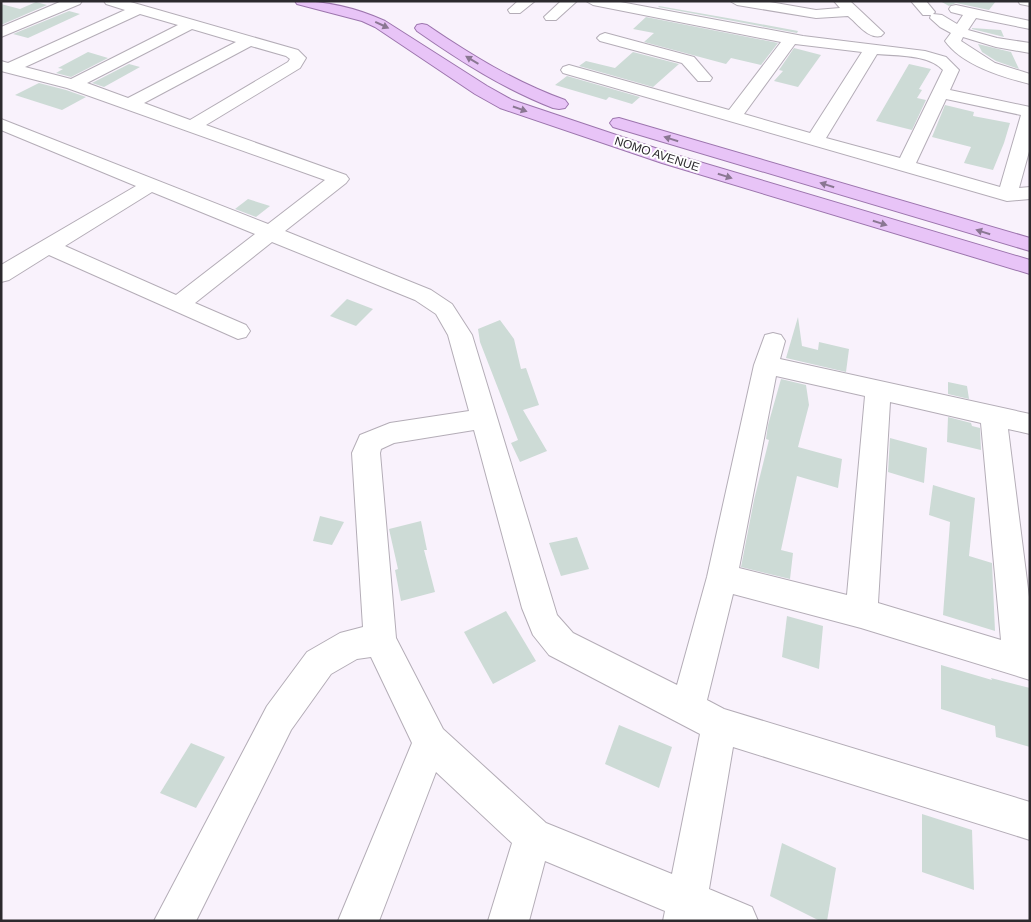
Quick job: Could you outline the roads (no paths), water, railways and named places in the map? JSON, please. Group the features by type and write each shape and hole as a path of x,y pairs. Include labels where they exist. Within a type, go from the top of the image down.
{"main road":[{"name":"NOMO AVENUE","path":"302,1 367,18 380,24 481,90 506,104 669,159 1030,267"},
{"path":"352,1 400,16 522,89 577,110"},
{"name":"NOMO AVENUE","path":"604,119 1030,245"}],"street":[{"path":"1,33 76,1"},
{"path":"111,1 292,53 298,58 294,65 192,126"},
{"path":"515,10 528,1"},
{"path":"551,17 570,1"},
{"path":"593,1 791,39 874,41 929,57 948,65 951,70 905,167"},
{"path":"737,1 816,14 846,6 874,41"},
{"path":"1025,1 1030,2"},
{"path":"935,8 972,13 1030,25"},
{"path":"935,8 945,24 960,32 996,42 1030,48"},
{"path":"6,67 138,9"},
{"path":"641,11 605,38 569,70 1007,195 1030,193"},
{"path":"972,13 953,41 957,46 989,66 1030,79"},
{"path":"73,84 192,24"},
{"path":"688,60 720,26"},
{"path":"605,38 688,60 704,78"},
{"path":"734,117 791,39"},
{"path":"130,104 249,41"},
{"path":"815,140 874,41"},
{"path":"6,67 73,84 339,179 179,304"},
{"path":"940,93 1030,113 1024,165 1007,195"},
{"path":"1,124 424,295 444,309 460,335 544,624 561,644 703,718 1030,821"},
{"path":"1,275 151,185"},
{"path":"49,247 238,331"},
{"path":"685,911 703,718 722,578 769,353 878,391 1030,424"},
{"path":"861,613 878,391"},
{"path":"722,578 861,613 1025,663 993,415"},
{"path":"483,419 390,433 370,442 366,453 380,640 430,742 533,837 685,911 738,921"},
{"path":"174,921 279,718 319,663 352,644 380,640"},
{"path":"358,921 430,742"},
{"path":"508,921 533,837"}]}
